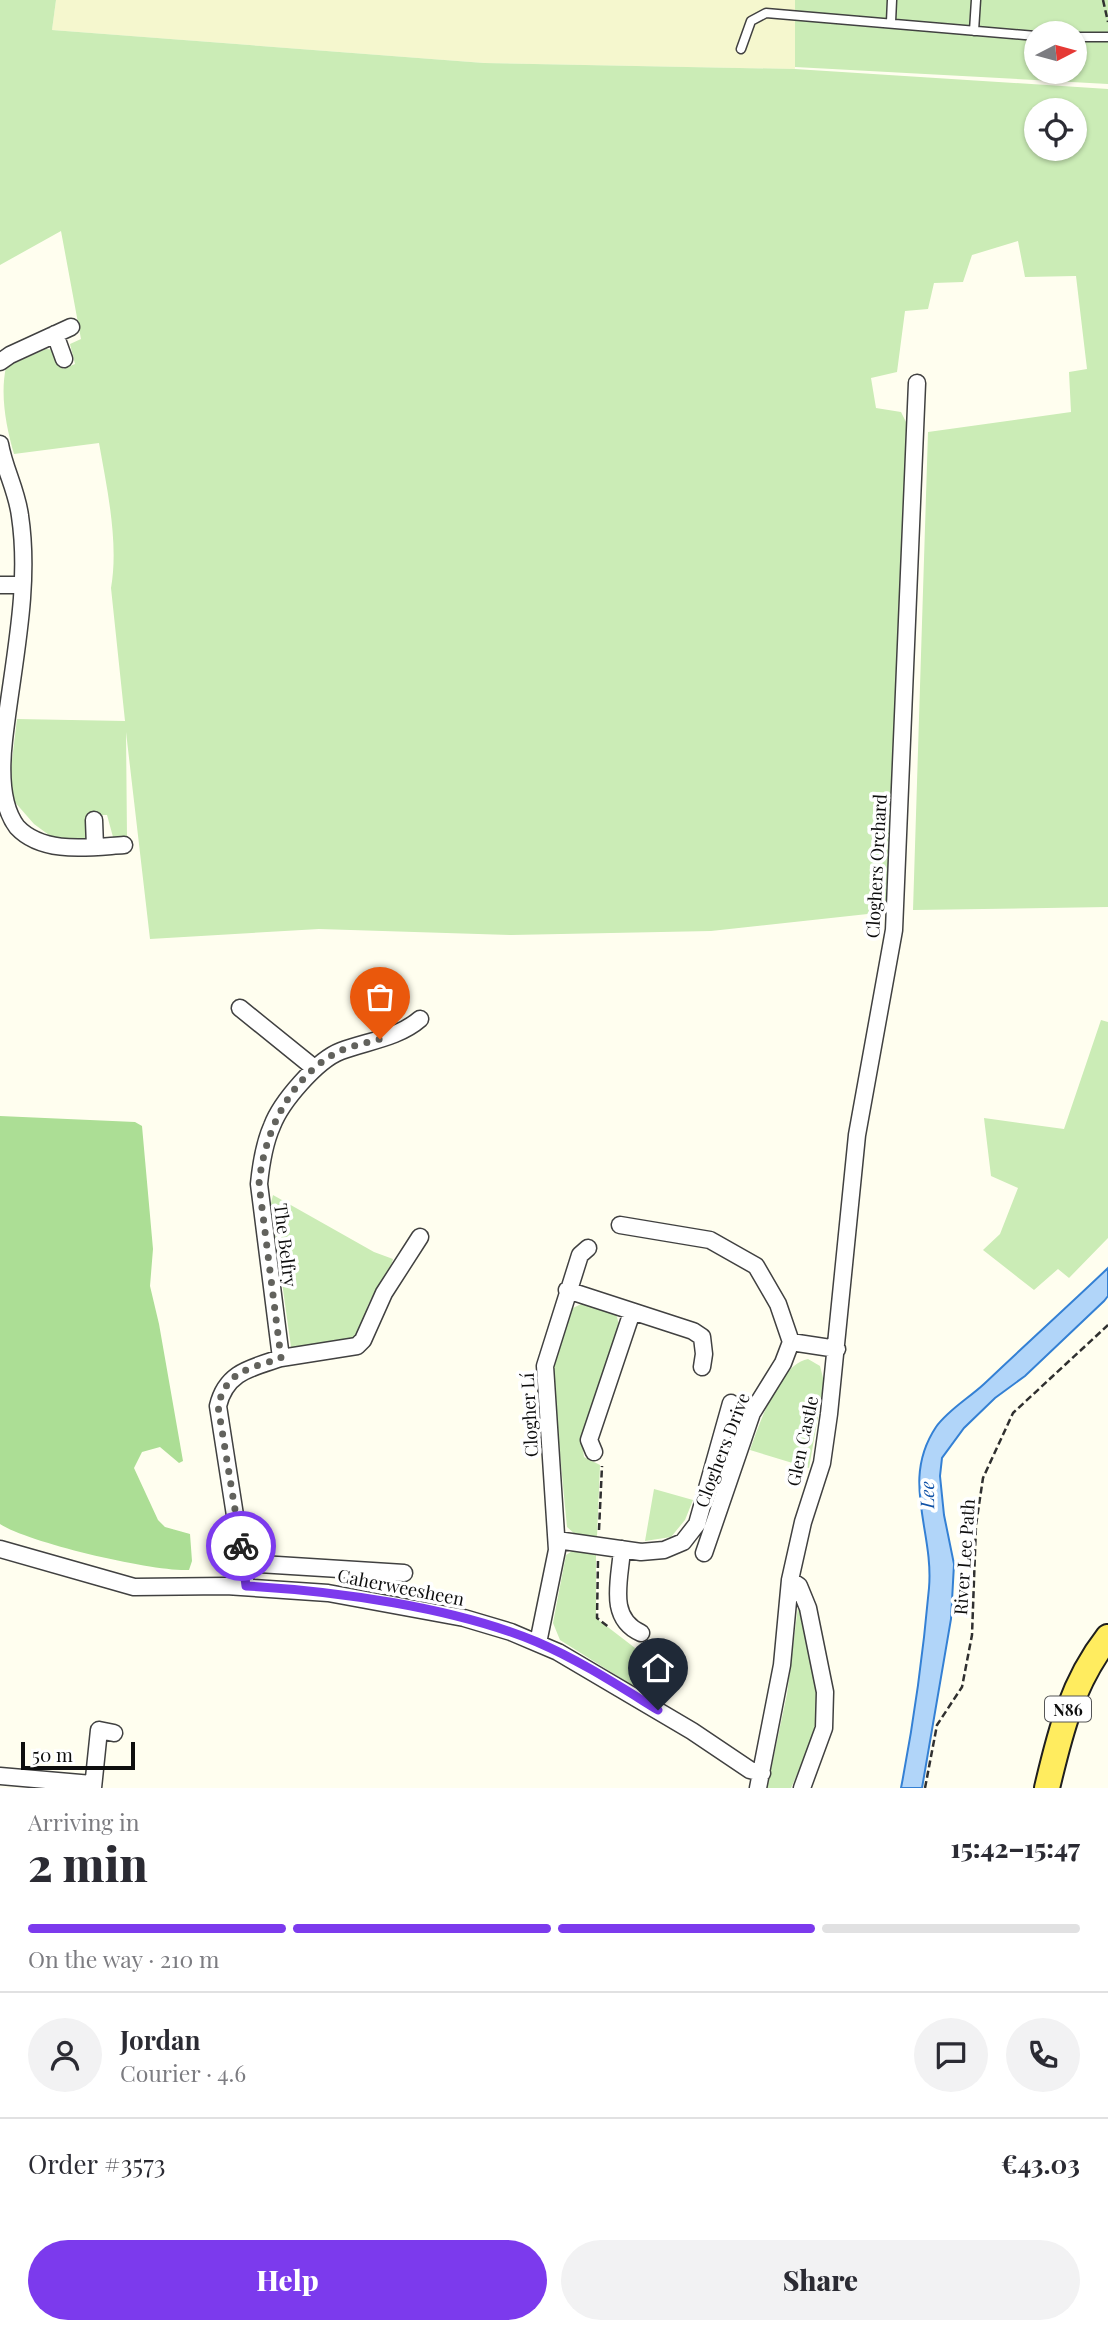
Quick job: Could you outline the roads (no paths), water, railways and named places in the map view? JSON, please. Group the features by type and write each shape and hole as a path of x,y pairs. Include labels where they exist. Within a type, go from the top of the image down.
{"main road":[{"name":"N86","path":"1047,1788 1062,1726 1075,1689 1090,1661 1108,1637"}],"street":[{"path":"0,362 71,327"},
{"path":"55,334 64,359"},
{"name":"Cloghers Orchard","path":"837,1349 857,1135 894,930 917,383"},
{"path":"0,444 20,514 22,585 2,758 4,805 17,827 41,843 74,848 124,845"},
{"path":"0,585 22,585"},
{"path":"94,820 95,847"},
{"path":"240,1008 313,1068"},
{"name":"The Belfry","path":"281,1358 259,1184 261,1161 272,1123 313,1068 337,1052 402,1032 421,1019"},
{"path":"620,1225 710,1240 756,1266 778,1304 791,1342 837,1349"},
{"path":"246,1586 218,1406 222,1391 230,1378 281,1358 357,1346 384,1293 419,1237"},
{"name":"Clogher Lí","path":"538,1643 557,1540 545,1366 567,1290 580,1255 588,1248"},
{"path":"567,1290 693,1331 702,1337 705,1354 702,1367"},
{"path":"594,1452 589,1440 632,1311"},
{"name":"Cloghers Drive","path":"704,1553 752,1413 783,1363 791,1342"},
{"name":"Glen Castle","path":"760,1780 782,1665 790,1580 803,1522 822,1462 837,1349"},
{"path":"557,1540 622,1549 664,1550 683,1542 697,1524 731,1403"},
{"name":"Caherweesheen","path":"0,1549 134,1587 246,1586 328,1593 464,1618 538,1643 640,1699 760,1780"},
{"path":"622,1549 618,1611 627,1626 641,1633"},
{"path":"244,1563 404,1573"},
{"path":"790,1580 799,1586 808,1608 825,1692 824,1728 802,1788"},
{"path":"0,1776 92,1786 99,1730 114,1733"}],"lane":[{"path":"891,22 892,0"},
{"path":"974,31 976,0"},
{"path":"741,50 751,21 766,13 1024,35"},
{"path":"1087,37 1108,37"}],"water":[{"name":"Lee","path":"1108,1268 1108,1296 1104,1301 1025,1376 995,1398 964,1428 942,1458 940,1476 944,1515 954,1564 951,1619 922,1788 901,1788 918,1688 929,1588 927,1546 919,1486 920,1467 926,1447 936,1427 946,1415 984,1384"}]}
